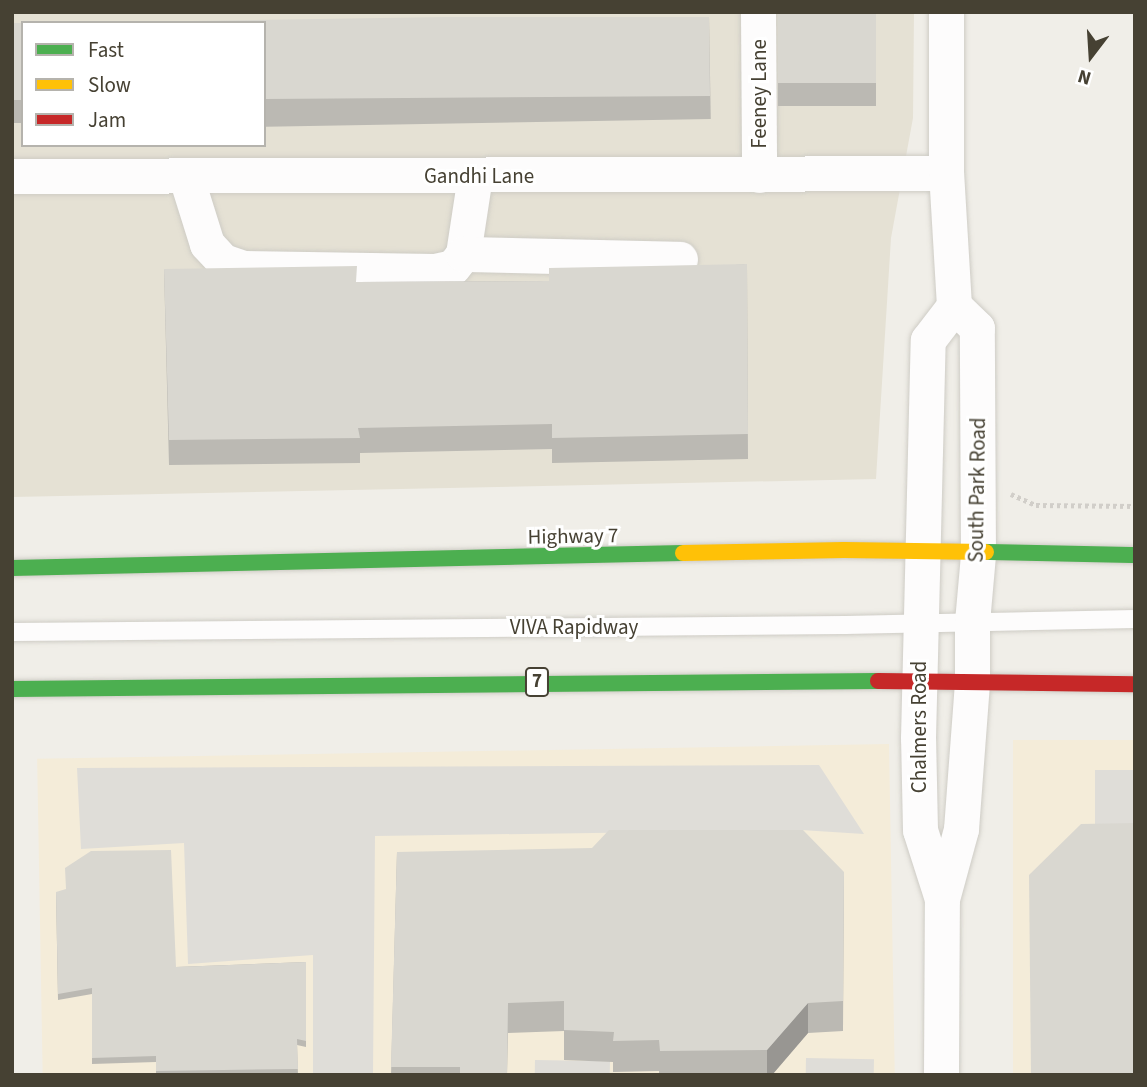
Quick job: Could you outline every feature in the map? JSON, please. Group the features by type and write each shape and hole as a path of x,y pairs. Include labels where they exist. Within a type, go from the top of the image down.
{"main road":[{"name":"Highway 7","path":"12,568 844,550 978,555 1135,555"},
{"name":"7","path":"12,689 844,679 972,684 1135,684"}],"street":[{"name":"Feeney Lane","path":"758,12 759,175"},
{"path":"922,552 928,340 954,306 946,173 946,12"},
{"name":"Gandhi Lane","path":"12,176 946,173"},
{"path":"186,177 207,244 223,261 243,268 434,271 453,267 463,254 475,176"},
{"path":"463,254 680,259"},
{"name":"South Park Road","path":"954,306 977,328 978,555 972,622 972,684"},
{"name":"Chalmers Road","path":"922,552 918,683 920,830 942,899"},
{"name":"Chalmers Road","path":"941,1075 942,899 961,829 972,684"}],"lane":[{"name":"VIVA Rapidway","path":"12,632 1135,619"}],"path":[{"path":"1003,495 1014,494 1037,505 1135,506"}],"shaded area":[{"path":"12,12 914,12 913,118 891,238 876,479 12,497"},
{"path":"1013,740 1135,740 1135,1075 1013,1075"},
{"path":"889,744 895,1075 43,1075 37,759"},
{"path":"819,765 864,834 801,830 375,836 373,1075 313,1075 313,955 188,964 184,843 81,849 77,768"},
{"path":"1095,770 1135,770 1135,841 1095,841"},
{"path":"806,1058 874,1059 874,1075 806,1075"},
{"path":"535,1060 610,1061 610,1075 535,1075"}],"building":[{"path":"778,12 876,12 876,83 778,83"},
{"path":"709,17 710,96 266,99 266,21 189,21"},
{"path":"12,23 21,23 21,100 12,100"},
{"path":"747,264 748,434 552,438 552,424 358,428 360,438 169,440 164,269 357,266 356,282 549,281 549,268"},
{"path":"1135,823 1135,1075 1031,1075 1029,875 1081,824"},
{"path":"609,830 803,830 844,872 843,1001 808,1003 767,1050 660,1051 659,1040 613,1041 614,1032 564,1030 564,1001 508,1003 507,1075 460,1075 460,1067 391,1067 397,852 592,848"},
{"path":"171,850 176,967 306,962 306,1041 297,1039 298,1069 156,1071 156,1056 92,1058 92,988 58,994 56,892 66,889 65,868 91,851"}],"traffic: fast":[{"path":"986,552 1135,555"},
{"path":"12,568 683,553"},
{"path":"12,689 878,681"}],"traffic: slow":[{"path":"683,553 844,550 986,552"}],"traffic: jam":[{"path":"878,681 1135,684"}]}
